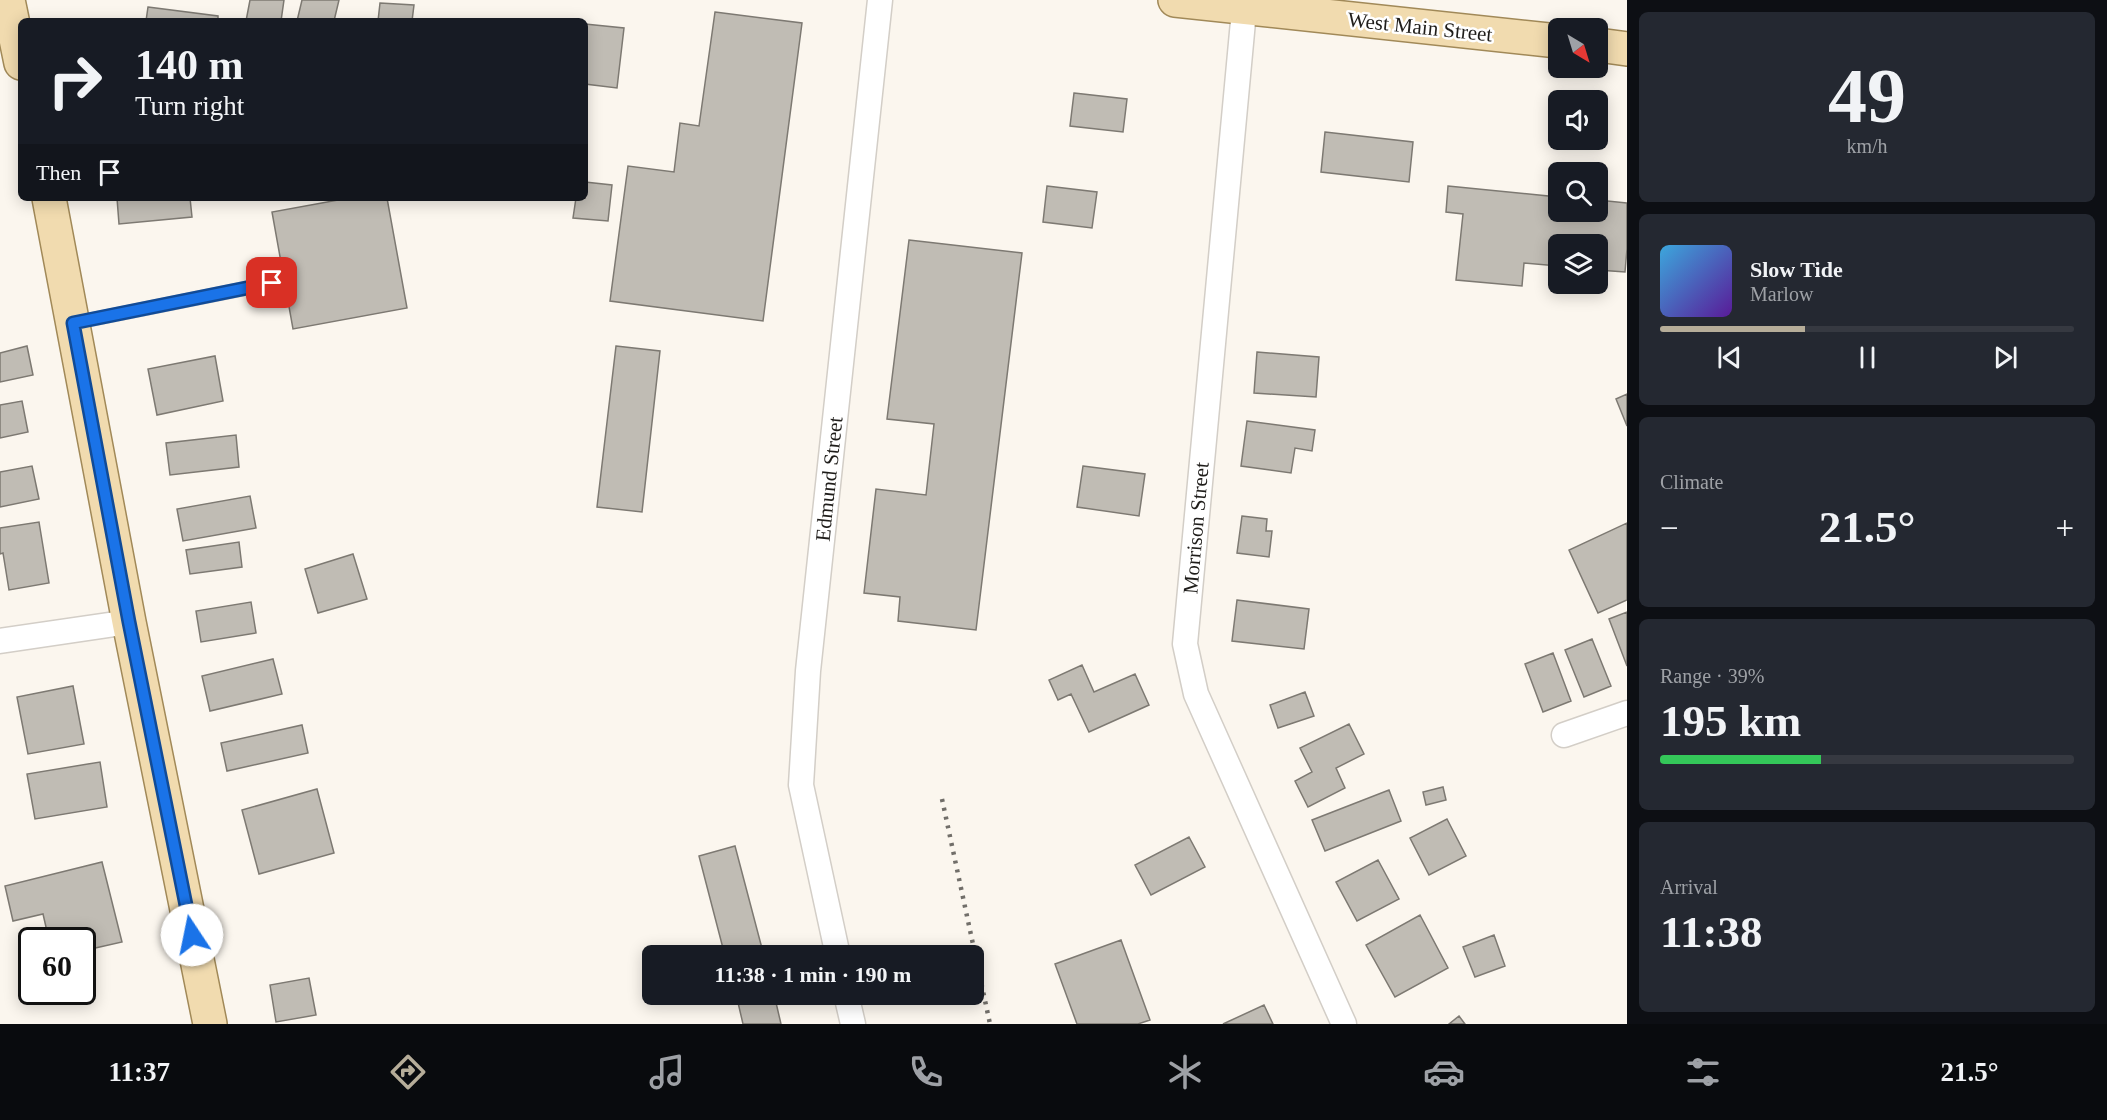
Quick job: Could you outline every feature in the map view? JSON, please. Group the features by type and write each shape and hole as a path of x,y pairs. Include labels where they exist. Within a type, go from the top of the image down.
{"main road":[{"path":"8,0 18,48"},
{"name":"West Main Street","path":"1175,0 1245,4 1548,40"},
{"path":"1608,46 1627,49"},
{"path":"50,201 129,622 210,1024"}],"street":[{"name":"Edmund Street","path":"836,945 801,784 808,671 880,0"},
{"name":"Morrison Street","path":"1245,4 1185,644 1196,694 1344,1024"},
{"path":"0,641 129,622"},
{"path":"1564,735 1627,713"},
{"path":"849,1005 853,1024"}],"lane":[{"path":"73,323 272,283"}],"building":[{"path":"250,0 284,0 281,18 247,18"},
{"path":"302,0 339,0 335,18 298,18"},
{"path":"380,3 414,5 412,18 378,18"},
{"path":"148,7 218,16 218,18 146,18"},
{"path":"715,12 802,23 763,321 610,301 628,166 674,172 680,123 699,126"},
{"path":"588,24 624,28 617,88 588,84"},
{"path":"1074,93 1127,99 1123,132 1070,126"},
{"path":"1325,132 1413,142 1409,182 1321,172"},
{"path":"588,182 612,185 608,221 573,218 576,201 588,201"},
{"path":"1047,186 1097,192 1092,228 1043,222"},
{"path":"1448,186 1548,196 1548,222 1608,222 1608,201 1627,203 1625,272 1608,271 1608,234 1548,234 1548,265 1524,263 1522,286 1456,280 1463,214 1446,212"},
{"path":"117,201 190,201 192,217 119,224"},
{"path":"332,201 388,201 407,308 293,329 272,212"},
{"path":"909,240 1022,253 976,630 898,621 900,597 864,593 876,489 926,495 934,424 887,419"},
{"path":"27,346 33,375 0,382 0,353"},
{"path":"616,346 660,351 642,512 597,507"},
{"path":"1257,352 1319,357 1316,397 1254,393"},
{"path":"215,356 223,401 157,415 148,369"},
{"path":"1627,394 1627,426 1616,399"},
{"path":"22,401 28,432 0,438 0,405"},
{"path":"1247,421 1315,430 1312,451 1295,448 1291,473 1241,466"},
{"path":"236,435 239,467 170,475 166,443"},
{"path":"32,466 39,499 0,507 0,472"},
{"path":"1083,466 1145,474 1139,516 1077,507"},
{"path":"250,496 256,528 183,541 177,509"},
{"path":"1242,516 1267,519 1266,531 1272,531 1269,557 1237,553"},
{"path":"39,522 49,583 9,590 3,553 0,554 0,528"},
{"path":"1627,523 1627,600 1598,613 1569,550"},
{"path":"239,542 242,567 190,574 186,550"},
{"path":"353,554 367,599 318,613 305,569"},
{"path":"1237,600 1309,609 1304,649 1232,641"},
{"path":"251,602 256,633 201,642 196,611"},
{"path":"1627,612 1627,666 1609,619"},
{"path":"1592,639 1611,686 1584,697 1565,650"},
{"path":"1553,653 1571,701 1543,712 1525,664"},
{"path":"273,659 282,694 210,711 202,676"},
{"path":"1082,665 1094,692 1135,674 1149,705 1089,732 1071,694 1058,700 1049,680"},
{"path":"73,686 84,744 28,754 17,697"},
{"path":"1305,692 1314,716 1278,728 1270,705"},
{"path":"1349,724 1364,754 1336,768 1345,788 1308,807 1295,781 1312,772 1300,748"},
{"path":"302,725 308,753 227,771 221,743"},
{"path":"100,762 107,807 35,819 27,774"},
{"path":"1443,787 1446,800 1426,805 1423,792"},
{"path":"317,789 334,853 259,874 242,810"},
{"path":"1389,790 1401,821 1325,851 1312,820"},
{"path":"1447,819 1466,856 1429,875 1410,838"},
{"path":"1189,837 1205,867 1151,895 1135,865"},
{"path":"735,846 761,945 722,945 699,856"},
{"path":"1378,860 1399,899 1357,921 1336,882"},
{"path":"102,862 122,942 96,948 96,927 46,927 43,914 13,921 5,886"},
{"path":"1420,915 1448,968 1395,997 1366,945"},
{"path":"1494,935 1505,966 1475,977 1463,947"},
{"path":"1121,940 1150,1020 1138,1024 1077,1024 1055,964"},
{"path":"309,978 316,1015 276,1022 270,985"},
{"path":"739,1005 777,1005 781,1024 743,1024"},
{"path":"1264,1005 1273,1024 1223,1024"},
{"path":"1459,1016 1465,1024 1449,1024"}],"railway":[{"path":"942,799 990,1024"}],"route":[{"path":"192,935 129,622 73,323 272,283"}]}
